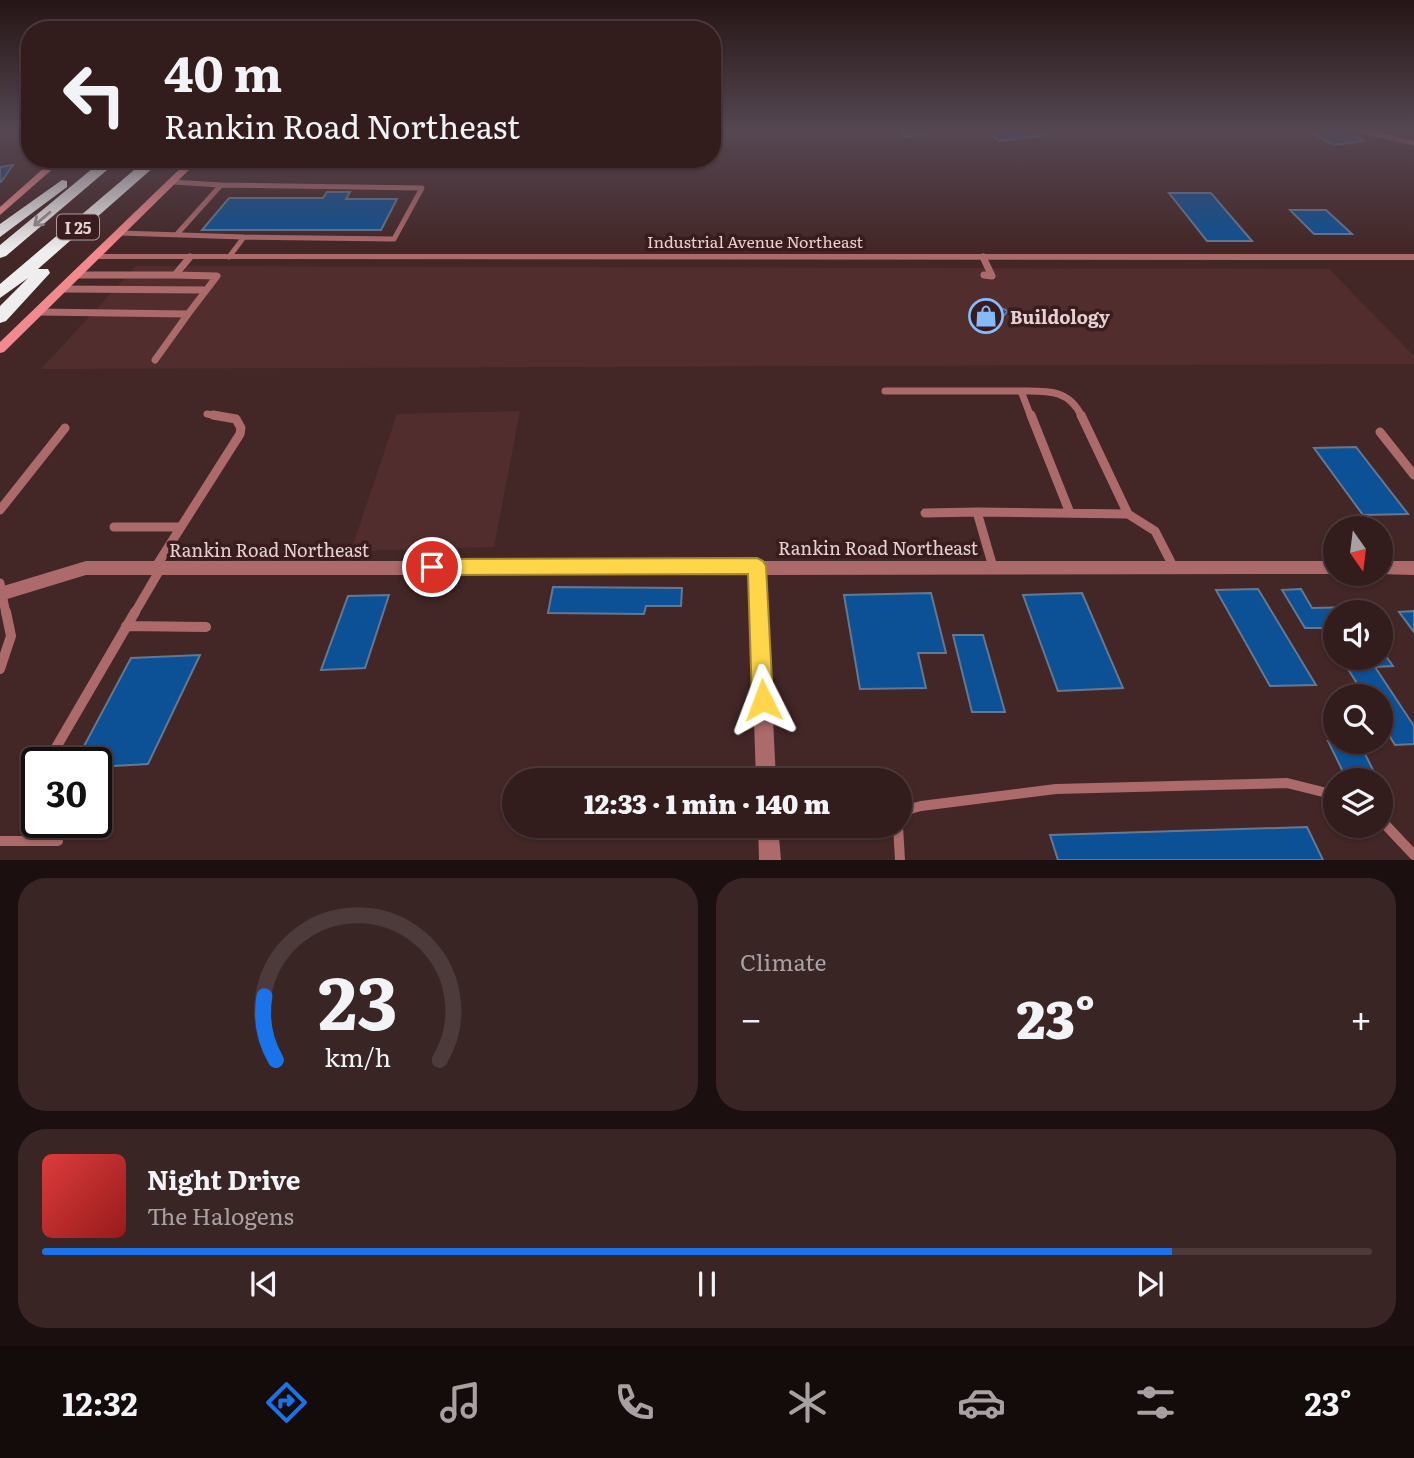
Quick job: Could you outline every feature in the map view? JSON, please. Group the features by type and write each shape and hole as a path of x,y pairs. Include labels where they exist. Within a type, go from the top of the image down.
{"highway":[{"path":"0,232 78,171"},
{"name":"I 25","path":"0,253 98,171"},
{"name":"I 25","path":"0,293 142,171"},
{"path":"0,317 114,196"}],"main road":[{"path":"0,212 46,171"},
{"path":"0,349 184,171"}],"street":[{"name":"Industrial Avenue Northeast","path":"96,257 1414,257"},
{"path":"757,566 765,768"},
{"name":"Rankin Road Northeast","path":"1,590 86,568 1323,568"},
{"path":"1393,568 1414,568"},
{"path":"769,838 770,859"}],"lane":[{"path":"120,233 394,240 422,188 173,182"},
{"path":"177,234 221,185"},
{"path":"229,257 244,237"},
{"path":"175,275 190,257"},
{"path":"983,257 992,276 984,275"},
{"path":"78,275 217,276 155,360"},
{"path":"62,289 205,290"},
{"path":"38,312 188,314"},
{"path":"885,391 1056,391 1075,402 1128,514"},
{"path":"1021,391 1070,513"},
{"path":"56,747 181,527 240,434 241,428 236,419 207,414"},
{"path":"0,510 65,428"},
{"path":"1380,432 1414,475"},
{"path":"977,512 993,567"},
{"path":"925,513 1128,514 1155,531 1174,568"},
{"path":"114,527 181,527"},
{"path":"0,669 11,636 1,590"},
{"path":"126,626 206,627"},
{"path":"912,808 1056,789 1287,783 1323,792"},
{"path":"1393,833 1414,855"},
{"path":"897,838 900,859"},
{"path":"0,841 58,841"}],"shaded area":[{"path":"136,266 1329,269 1414,356 1414,364 41,369"},
{"path":"520,411 494,547 351,551 397,414"}],"building":[{"path":"0,171 9,171 1,182"},
{"path":"327,192 350,192 346,199 397,199 381,230 202,230 229,198 323,198"},
{"path":"1169,193 1211,193 1252,241 1207,241"},
{"path":"1290,210 1326,210 1352,234 1314,234"},
{"path":"992,304 1008,311 990,330 974,323"},
{"path":"1356,447 1408,514 1363,515 1314,448"},
{"path":"553,587 682,588 681,606 646,606 644,614 548,613"},
{"path":"1258,589 1316,685 1270,686 1216,590"},
{"path":"1301,589 1312,608 1323,608 1323,630 1305,628 1282,590"},
{"path":"931,593 946,653 918,653 926,688 860,689 844,595"},
{"path":"1082,593 1123,688 1058,691 1023,595"},
{"path":"389,595 365,668 321,670 348,596"},
{"path":"1414,611 1414,632 1399,612"},
{"path":"953,635 983,635 1005,712 972,712"},
{"path":"200,655 148,764 112,766 112,747 84,747 131,658"},
{"path":"1349,670 1377,670 1386,684 1357,684"},
{"path":"1393,694 1414,726 1414,744 1395,745"},
{"path":"1334,754 1365,754 1372,768 1341,768"},
{"path":"1307,827 1323,860 1058,860 1050,835"}],"place":[{"name":"Buildology","path":"986,316"}],"route":[{"path":"432,567 757,566 763,700"}]}
